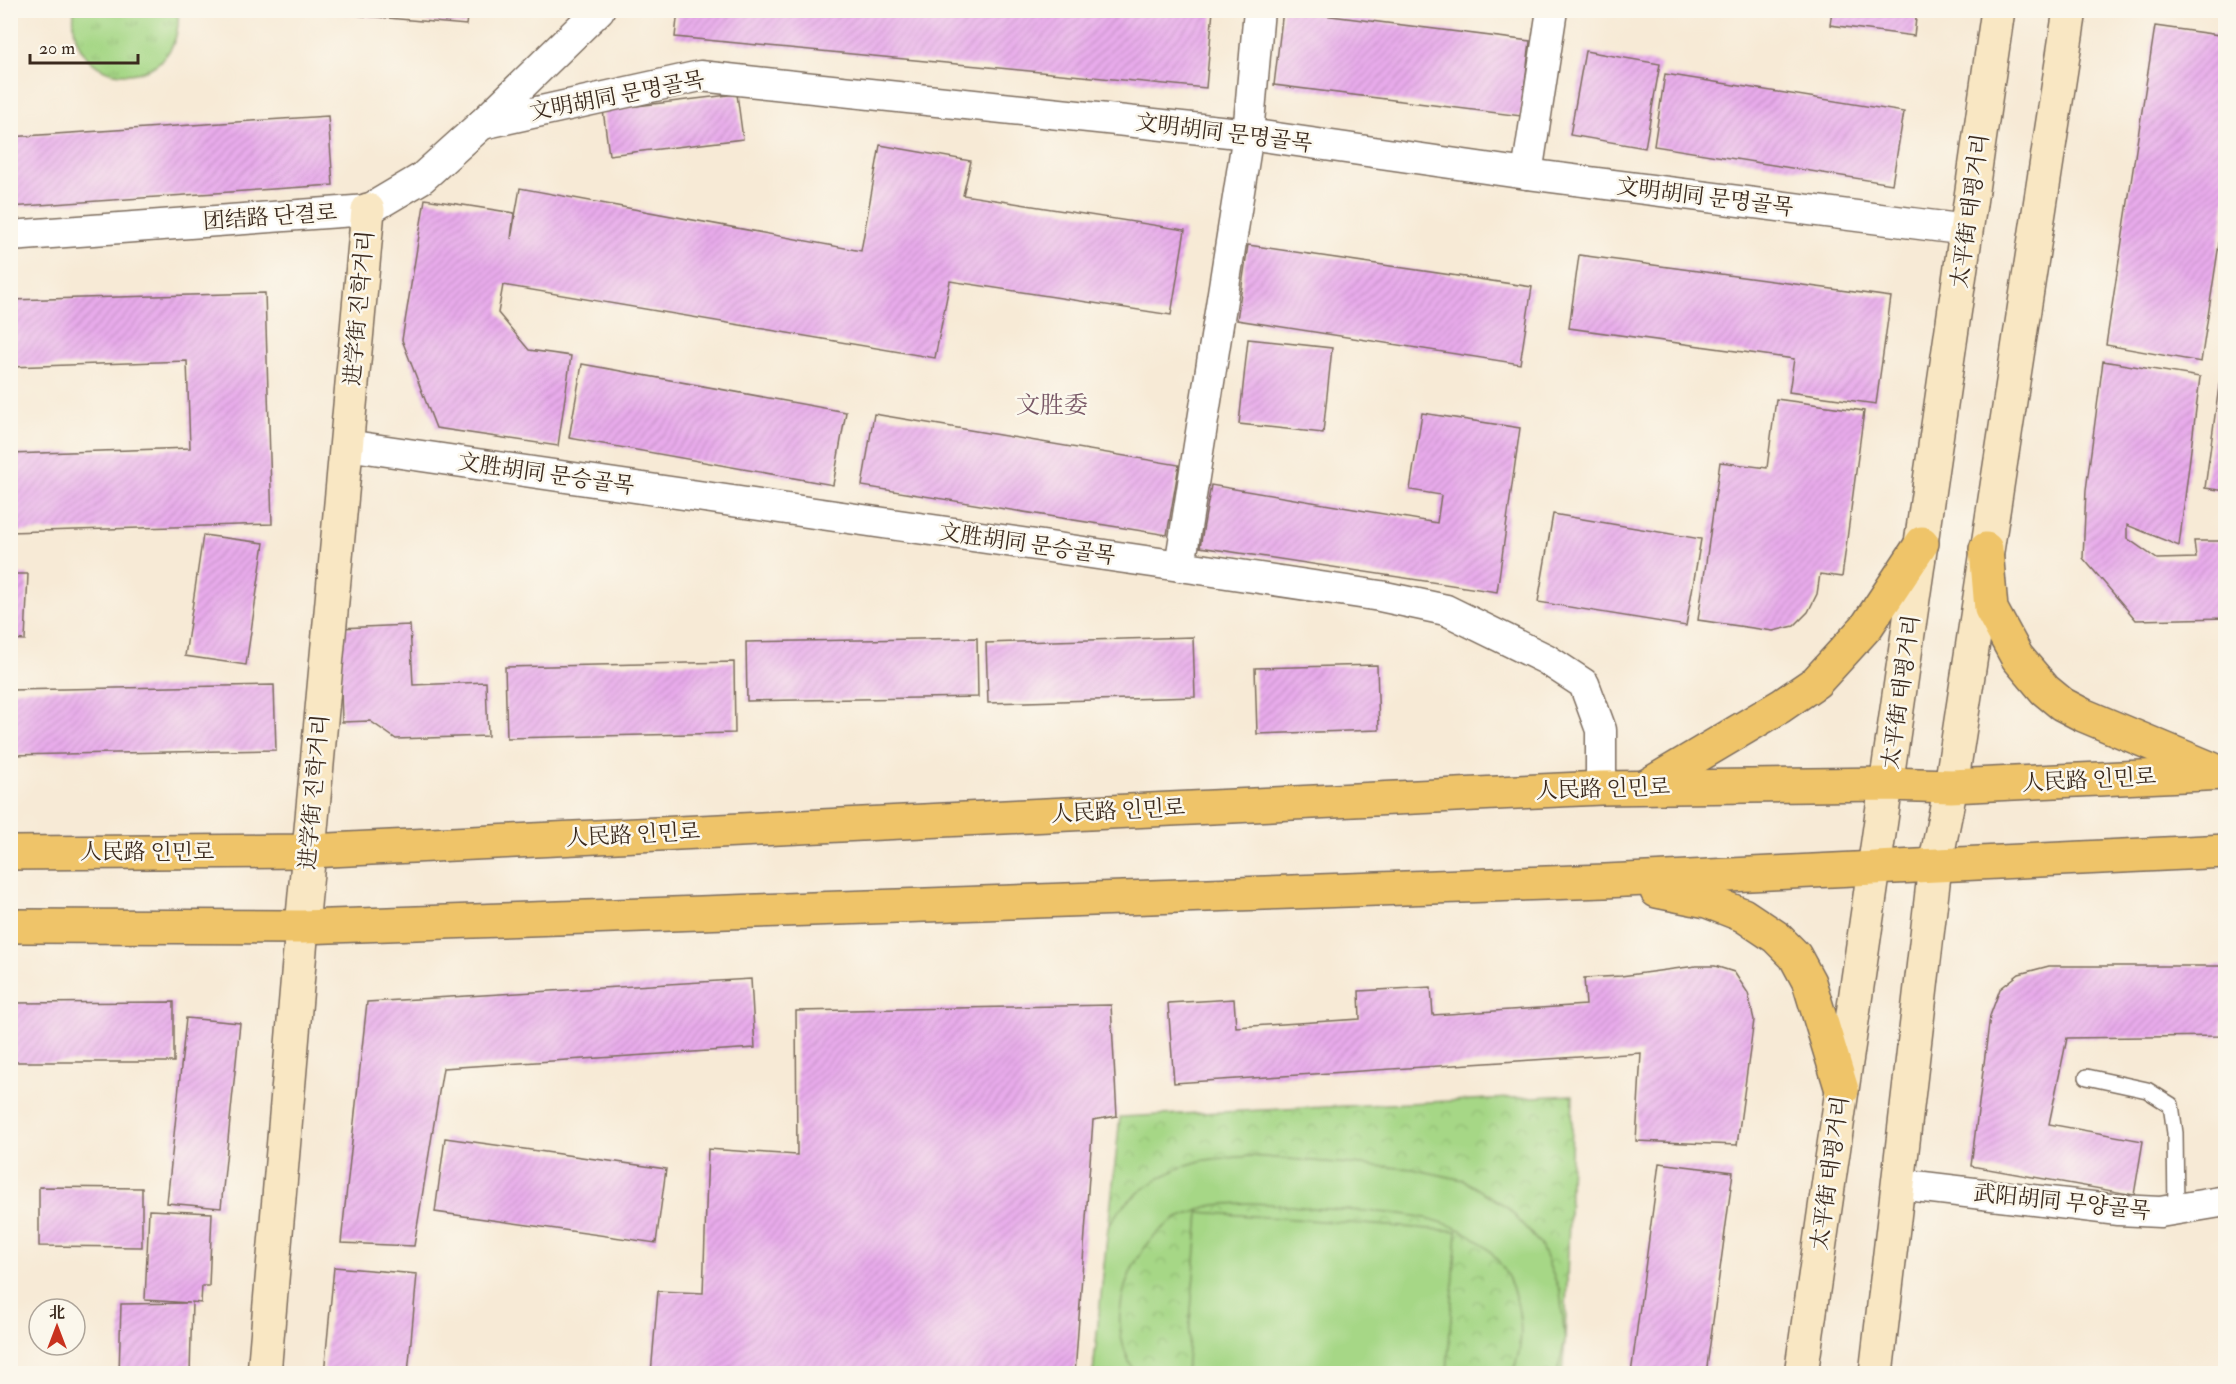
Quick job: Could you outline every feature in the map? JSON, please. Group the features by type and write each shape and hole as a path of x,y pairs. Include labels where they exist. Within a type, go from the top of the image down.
{"main road":[{"name":"太平街 태평거리","path":"1801,1374 1998,10"},
{"path":"1876,1374 1935,866 1951,786 2070,10"},
{"name":"进学街 진학거리","path":"264,1374 302,927 368,210"},
{"path":"1645,787 1781,706 1816,682 1867,626 1922,543"},
{"path":"1986,549 1991,609 2017,657 2045,690 2062,704 2083,715 2224,773"},
{"name":"人民路 인민로","path":"10,853 309,851 1601,788 1887,784 1951,786 2224,773"},
{"path":"10,926 302,927 1605,881 2226,851"},
{"path":"1605,881 1707,901 1743,915 1776,938 1795,956 1809,982 1842,1090"}],"street":[{"name":"团结路 단결로","path":"10,236 368,210 422,178 482,124 599,10"},
{"path":"1180,566 1248,134 1259,10"},
{"path":"1527,174 1552,10"},
{"name":"文明胡同 문명골목","path":"482,124 700,76 1248,134 1527,174 1967,230"},
{"name":"文胜胡同 문승골목","path":"346,445 1180,566 1380,596 1446,610 1546,659 1584,684 1600,729 1601,788"},
{"name":"武阳胡同 무양골목","path":"1898,1184 2118,1210 2160,1212 2226,1201"}],"lane":[{"path":"2087,1077 2147,1090 2171,1105 2175,1133 2175,1210"}],"green space":[{"path":"74,11 178,11 175,39 163,59 146,70 125,74 105,70 88,58 76,38"},
{"path":"1573,1095 1562,1373 1093,1374 1120,1117"},
{"path":"1251,1156 1413,1169 1463,1180 1506,1206 1540,1244 1560,1291 1565,1341 1557,1373 1512,1373 1521,1336 1516,1299 1504,1269 1487,1248 1465,1232 1441,1222 1414,1216 1239,1203 1208,1206 1179,1217 1152,1239 1136,1261 1130,1274 1125,1286 1120,1313 1123,1344 1135,1373 1093,1373 1108,1227 1115,1216 1135,1195 1187,1165 1219,1158"},
{"path":"1199,1212 1457,1231 1447,1373 1186,1373"}],"building":[{"path":"321,10 468,10 466,25 321,12"},
{"path":"678,10 1213,10 1206,88 675,37"},
{"path":"1283,10 1530,41 1521,116 1274,85"},
{"path":"1832,10 1917,10 1914,36 1830,25"},
{"path":"2155,26 2226,36 2226,198 2201,362 2106,345"},
{"path":"1585,51 1660,64 1645,148 1570,135"},
{"path":"1665,74 1904,112 1892,184 1654,146"},
{"path":"737,94 743,139 609,155 603,110"},
{"path":"328,116 333,185 10,207 10,137"},
{"path":"880,145 971,161 963,195 1185,230 1171,315 950,281 935,358 503,285 498,313 529,350 571,356 558,446 436,428 402,340 425,199 514,213 511,239 520,188 861,251"},
{"path":"1248,245 1532,287 1520,364 1237,320"},
{"path":"1579,255 1891,297 1876,404 1789,392 1794,359 1569,328"},
{"path":"265,293 272,524 10,532 10,454 190,448 187,361 10,367 10,300"},
{"path":"1248,339 1332,348 1323,433 1239,424"},
{"path":"2103,361 2200,377 2179,546 2127,525 2127,538 2157,559 2196,558 2194,541 2226,541 2226,618 2136,620 2083,558 2086,490"},
{"path":"582,364 846,412 833,485 569,438"},
{"path":"2220,379 2226,380 2226,491 2205,488"},
{"path":"1776,399 1864,411 1842,577 1820,574 1817,594 1808,612 1794,626 1773,631 1698,620 1720,462 1767,468"},
{"path":"1422,413 1520,428 1497,592 1200,547 1211,485 1437,523 1441,495 1410,490"},
{"path":"874,414 1179,465 1167,535 862,486"},
{"path":"1553,514 1701,539 1686,626 1538,602"},
{"path":"203,535 264,543 246,665 185,656"},
{"path":"10,574 28,574 25,640 10,639"},
{"path":"410,625 413,685 486,682 488,736 396,739 370,721 342,722 339,628"},
{"path":"1193,637 1195,697 988,703 986,643"},
{"path":"977,638 978,697 747,701 746,642"},
{"path":"734,662 735,733 507,738 505,667"},
{"path":"1377,665 1379,730 1257,734 1255,668"},
{"path":"274,685 276,750 10,755 10,690"},
{"path":"1696,966 1715,966 1734,972 1748,993 1754,1020 1737,1145 1636,1141 1641,1053 1174,1083 1168,1003 1234,999 1236,1027 1360,1019 1359,991 1431,987 1433,1015 1586,1005 1584,978 1621,976"},
{"path":"2049,966 2223,966 2222,1036 2067,1038 2049,1124 2143,1141 2134,1195 1971,1166 1990,1016 2000,989 2019,974"},
{"path":"751,979 755,1048 443,1068 414,1246 341,1243 367,1002"},
{"path":"174,1002 174,1062 10,1062 10,1003"},
{"path":"1111,1005 1117,1116 1093,1120 1075,1374 651,1374 658,1291 703,1293 708,1149 797,1155 796,1011"},
{"path":"186,1018 240,1023 221,1208 167,1203"},
{"path":"445,1138 666,1169 656,1243 435,1212"},
{"path":"1659,1163 1733,1172 1706,1374 1631,1374"},
{"path":"39,1187 142,1188 142,1247 39,1246"},
{"path":"149,1210 212,1213 209,1286 202,1286 201,1303 192,1302 190,1374 119,1374 121,1304 190,1303 145,1300"},
{"path":"334,1267 417,1274 408,1374 324,1374"}],"district":[{"name":"文胜委","path":"1052,405"}]}
